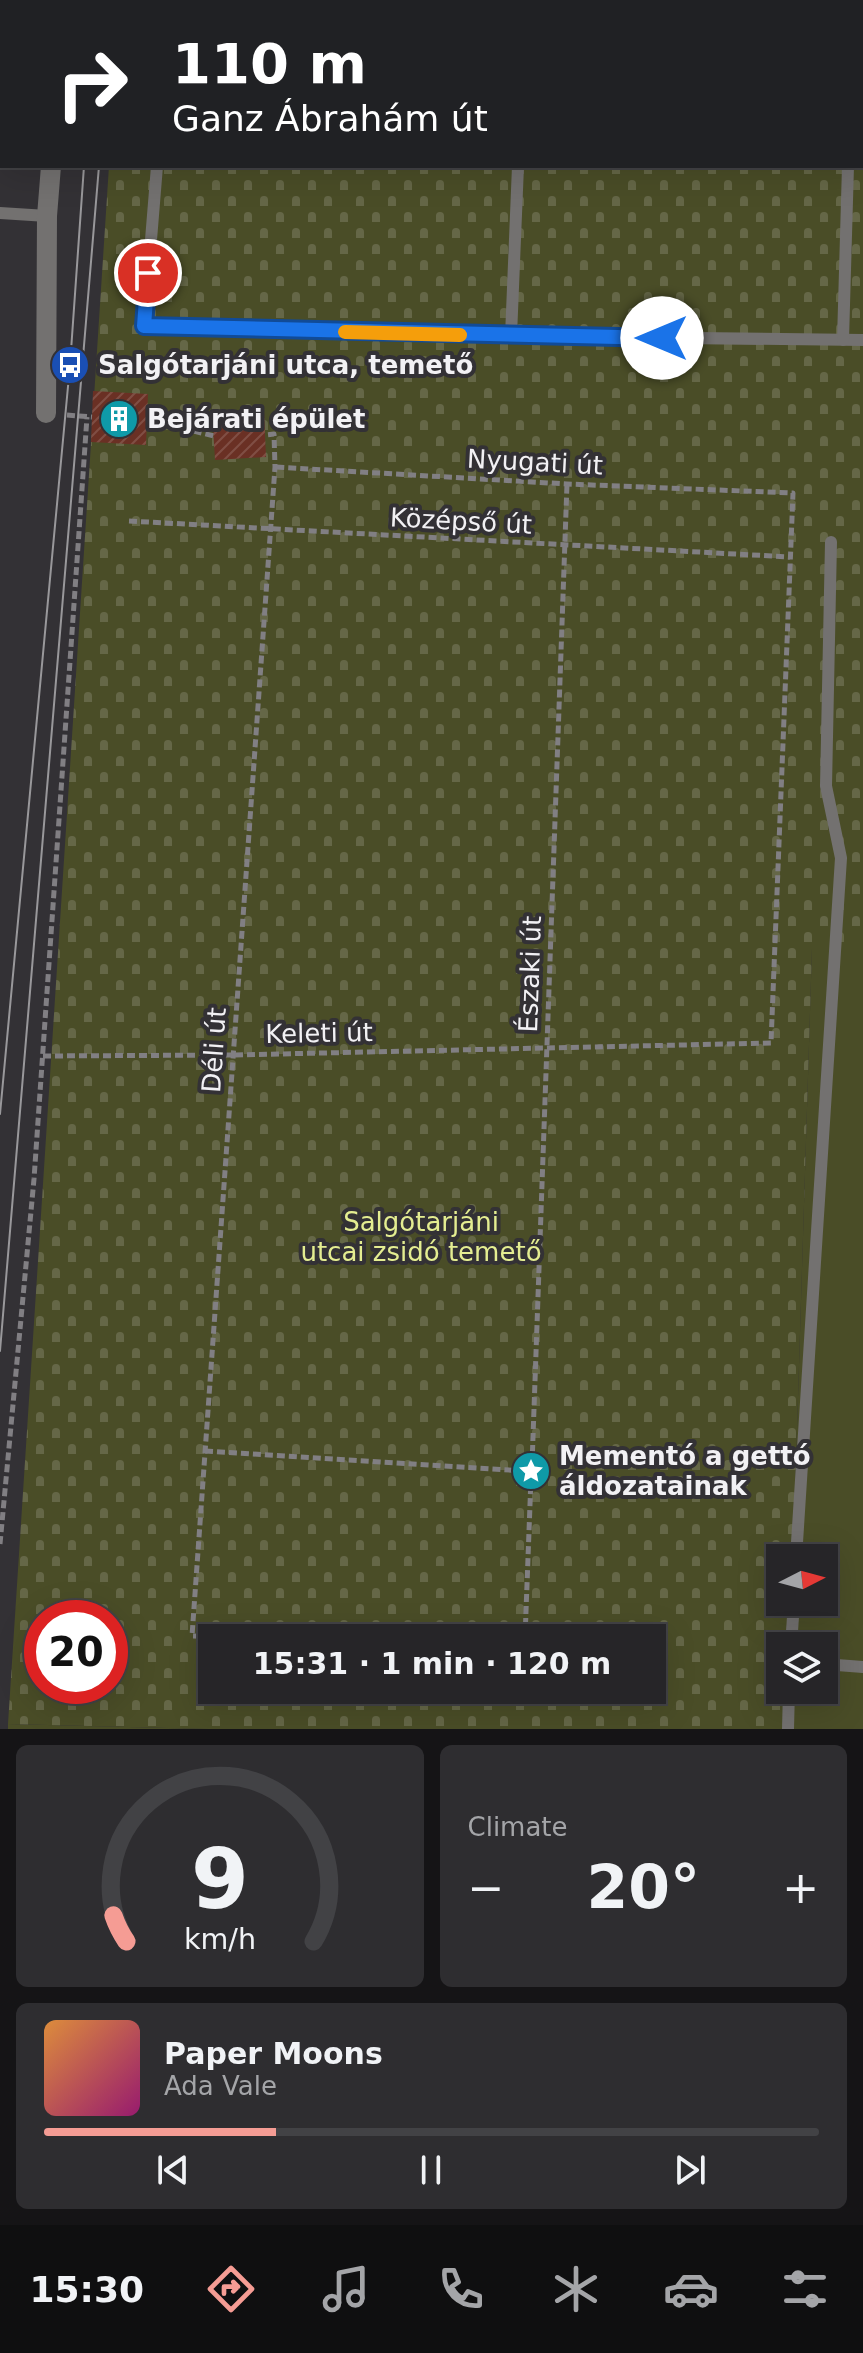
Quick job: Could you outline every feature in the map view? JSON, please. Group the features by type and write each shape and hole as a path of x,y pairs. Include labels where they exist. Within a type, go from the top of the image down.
{"street":[{"path":"46,413 47,216 51,168"}],"lane":[{"path":"157,168 144,326 511,336 863,340"},
{"path":"511,336 518,168"},
{"path":"843,340 848,168"},
{"path":"0,213 47,216"},
{"path":"797,1544 841,858 826,786 831,542"},
{"path":"838,1665 863,1667"},
{"path":"788,1729 789,1704"}],"path":[{"path":"0,1544 43,1056 87,417"},
{"path":"147,420 214,436"},
{"name":"Déli út","path":"198,1636 192,1636 275,467 274,434 265,435"},
{"name":"Nyugati út","path":"275,467 793,493 790,557"},
{"name":"Északi út","path":"526,1624 531,1478 537,1472 532,1465 567,484"},
{"name":"Középső út","path":"129,521 790,557"},
{"name":"Keleti út","path":"43,1056 771,1043 790,557"},
{"path":"205,1451 525,1471 532,1465"},
{"path":"525,1471 531,1478"}],"green space":[{"name":"Salgótarjáni utcai zsidó temető","path":"109,168 863,168 863,947 812,948 793,1544 766,1544 766,1616 792,1616 791,1632 766,1632 766,1704 789,1704 788,1729 209,1729 8,1724"},
{"path":"812,947 863,947 863,1729 788,1729 789,1704 838,1704 838,1632 791,1632 792,1616 838,1616 838,1544 793,1544"},
{"path":"8,1724 209,1729 8,1729"}],"building":[{"name":"Bejárati épület","path":"93,391 148,394 146,445 91,442"},
{"path":"264,411 266,457 215,460 212,413"}],"tram line":[{"path":"0,1114 70,365 84,168"},
{"path":"0,1351 99,168"}],"slow traffic":[{"path":"345,332 460,335"}],"place":[{"name":"Salgótarjáni utca, temető","path":"70,365"},
{"name":"Bejárati épület","path":"119,419"},
{"name":"Mementó a gettó áldozatainak","path":"531,1471"}],"route":[{"path":"148,273 144,326 662,338"}]}
